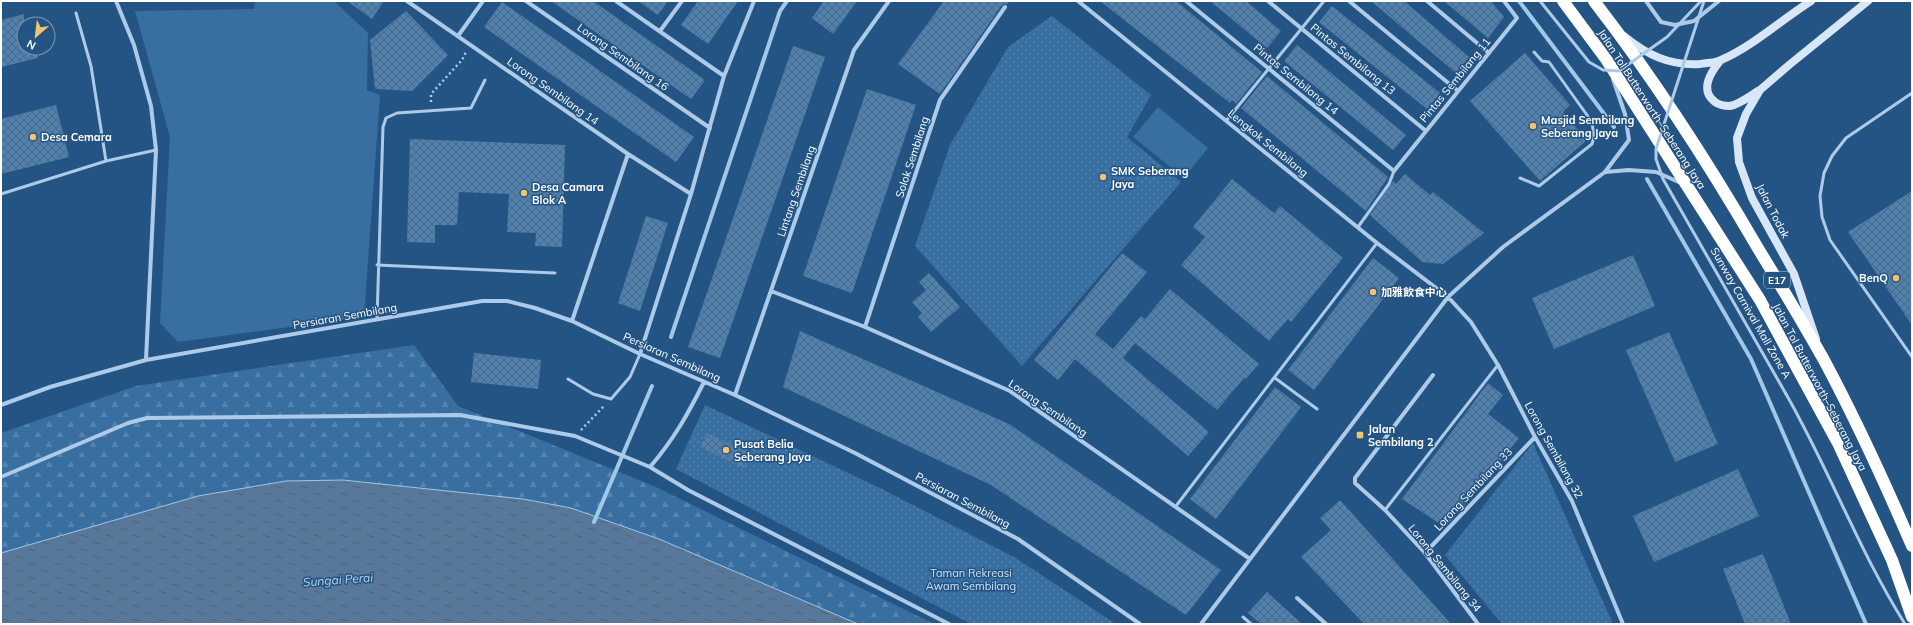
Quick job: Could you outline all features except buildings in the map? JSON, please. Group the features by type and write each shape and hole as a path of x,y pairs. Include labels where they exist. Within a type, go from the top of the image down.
{"highway":[{"name":"Jalan Tol Butterworth–Seberang Jaya","path":"1563,1 1606,59 1760,300 1839,445 1892,560 1912,617"},
{"name":"Jalan Tol Butterworth–Seberang Jaya","path":"1594,1 1616,29 1719,182 1823,360 1876,464 1912,546"}],"main road":[{"path":"1616,29 1634,44 1652,56 1665,61 1690,64 1720,61 1754,41 1811,1"},
{"name":"Jalan Todak","path":"1823,360 1794,274 1752,198 1739,162 1737,138 1742,122 1760,90 1868,1"},
{"path":"1720,61 1707,81 1708,94 1714,101 1722,105 1730,106 1760,90"}],"street":[{"path":"116,1 134,45 151,106 156,150 146,360"},
{"name":"Lorong Sembilang 14","path":"407,1 628,154 691,194"},
{"path":"458,36 483,1"},
{"name":"Lorong Sembilang 16","path":"526,1 710,128"},
{"path":"660,31 682,1"},
{"path":"640,354 691,194 724,76 754,1"},
{"name":"Lintang Sembilang","path":"735,395 854,50 889,1"},
{"name":"Lengkok Sembilang","path":"1078,1 1377,243 1448,297"},
{"name":"Pintas Sembilang 14","path":"1186,1 1394,171"},
{"name":"Pintas Sembilang 13","path":"1268,1 1426,131"},
{"path":"1349,1 1458,91"},
{"path":"1427,1 1489,53"},
{"name":"Pintas Sembilang 11","path":"1394,171 1517,18 1504,1"},
{"path":"1646,1 1661,22 1675,25 1694,21 1719,1"},
{"path":"618,2 724,76"},
{"name":"Solok Sembilang","path":"865,327 940,100 1005,7"},
{"path":"1201,624 1448,297 1503,247 1604,172 1629,140 1625,114 1606,59"},
{"path":"572,321 628,154"},
{"path":"1604,172 1629,170 1656,172 1687,185"},
{"name":"Lorong Sembilang","path":"771,291 865,327 1010,391 1250,559"},
{"name":"Lorong Sembilang 32","path":"1448,297 1471,322 1498,365 1535,437 1572,501 1623,624"},
{"name":"Persiaran Sembilang","path":"1,405 50,388 146,360 482,301 506,302 535,308 572,321 640,354 735,395 855,453 1018,539 1140,624"},
{"name":"Lorong Sembilang 34","path":"1433,376 1355,478 1355,483 1385,510 1425,553 1478,624"},
{"path":"650,467 673,438 704,382"},
{"path":"1,477 128,423 147,418 460,415 575,436 650,467 688,490 949,624"},
{"name":"Lorong Sembilang 33","path":"1425,553 1535,437"},
{"path":"1297,598 1326,624"}],"lane":[{"path":"1226,121 1324,1"},
{"path":"1540,1 1589,62 1604,70 1619,72 1667,37 1701,1"},
{"name":"Sunway Carnival Mall Zone A","path":"1704,1 1656,149 1656,159 1663,179 1808,431 1883,589 1906,624"},
{"path":"76,13 91,66 106,161"},
{"path":"1520,178 1538,186 1592,144 1594,137 1592,122 1549,62 1542,61 1534,52"},
{"path":"377,319 377,265 383,127 386,118 397,113 471,108 485,80"},
{"path":"1912,93 1846,138 1832,156 1824,174 1820,196 1822,217 1830,240 1912,357"},
{"path":"1,194 106,161 156,150"},
{"path":"1358,227 1389,184 1394,171"},
{"path":"1176,506 1377,243"},
{"path":"377,265 555,273"},
{"path":"568,379 593,394 611,399 630,377 640,354"},
{"path":"1385,510 1498,365"},
{"path":"1274,378 1317,409"},
{"path":"1243,617 1251,624"}],"path":[{"path":"431,111 431,94 462,60 470,45"},
{"path":"575,436 611,399"}],"green space":[{"path":"255,1 334,1 368,33 367,90 380,95 364,317 178,342 160,323 170,137 135,11 254,9"},
{"path":"1052,16 1151,95 1127,137 1181,182 1022,366 915,246 950,145 1008,47"},
{"path":"1158,107 1208,148 1184,178 1133,137"},
{"path":"414,345 458,406 656,487 934,624 858,624 659,539 571,508 523,499 343,480 286,481 198,496 1,553 1,433 136,386"},
{"name":"Taman Rekreasi Awam Sembilang","path":"705,405 882,489 1014,557 1116,624 971,624 676,469"},
{"path":"1533,443 1613,624 1502,624 1445,555"}],"water":[{"name":"Sungai Perai","path":"343,480 523,499 571,508 659,539 858,624 1,624 1,553 198,496 286,481"}],"waterway":[{"path":"671,337 780,11 787,1"},
{"path":"1519,1 1614,127"},
{"path":"1647,179 1751,359 1866,624"},
{"path":"594,522 652,386"}],"place":[{"name":"Masjid Sembilang Seberang Jaya","path":"1533,126"},
{"name":"Desa Cemara","path":"33,137"},
{"name":"SMK Seberang Jaya","path":"1103,177"},
{"name":"Desa Camara Blok A","path":"524,193"},
{"name":"BenQ","path":"1896,278"},
{"name":"加雅飲食中心","path":"1373,292"},
{"name":"Jalan Sembilang 2","path":"1360,435"},
{"name":"Pusat Belia Seberang Jaya","path":"726,450"}]}
